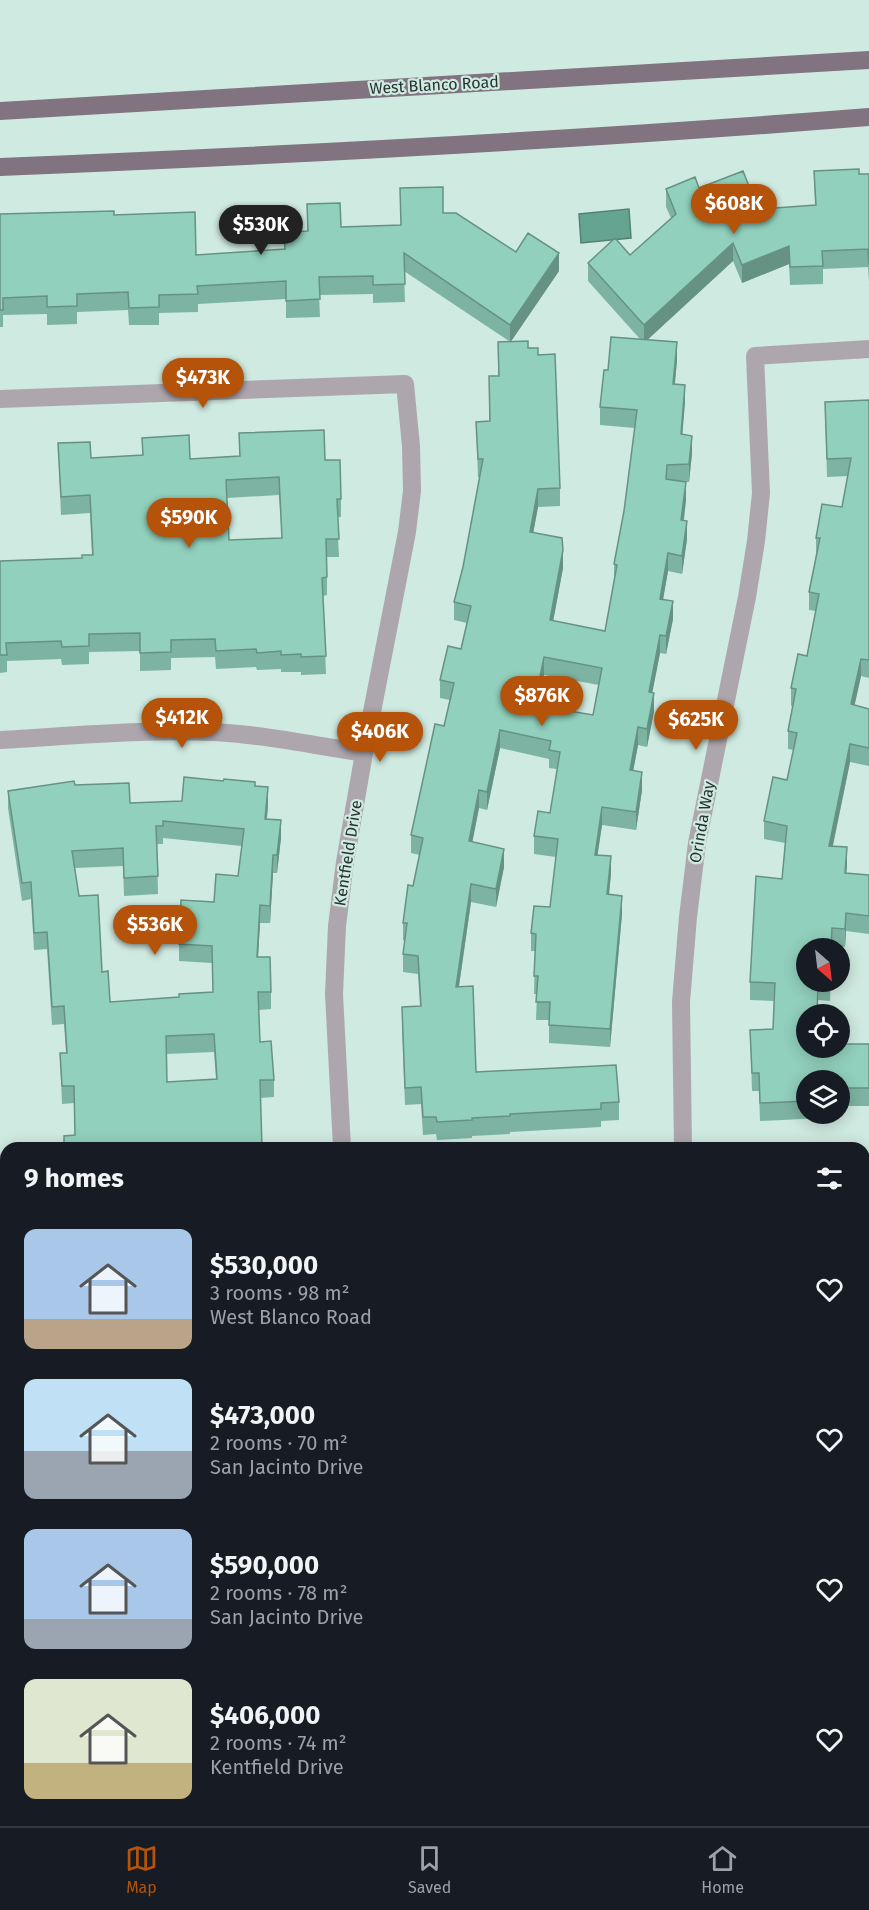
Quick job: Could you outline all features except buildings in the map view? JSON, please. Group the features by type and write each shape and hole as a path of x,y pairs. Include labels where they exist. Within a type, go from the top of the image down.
{"main road":[{"name":"West Blanco Road","path":"0,111 869,60"},
{"path":"0,167 182,160 697,131 869,117"}],"street":[{"name":"Orinda Way","path":"683,1142 681,1002 688,917 703,813 747,597 761,493 755,356 869,349"},
{"name":"Kentfield Drive","path":"0,399 405,384 411,446 412,491 407,532 364,753 345,862 337,926 334,994 342,1142"},
{"path":"0,740 159,731 217,732 279,739 364,753"}],"shaded area":[{"path":"629,209 631,238 581,243 579,214"}]}
